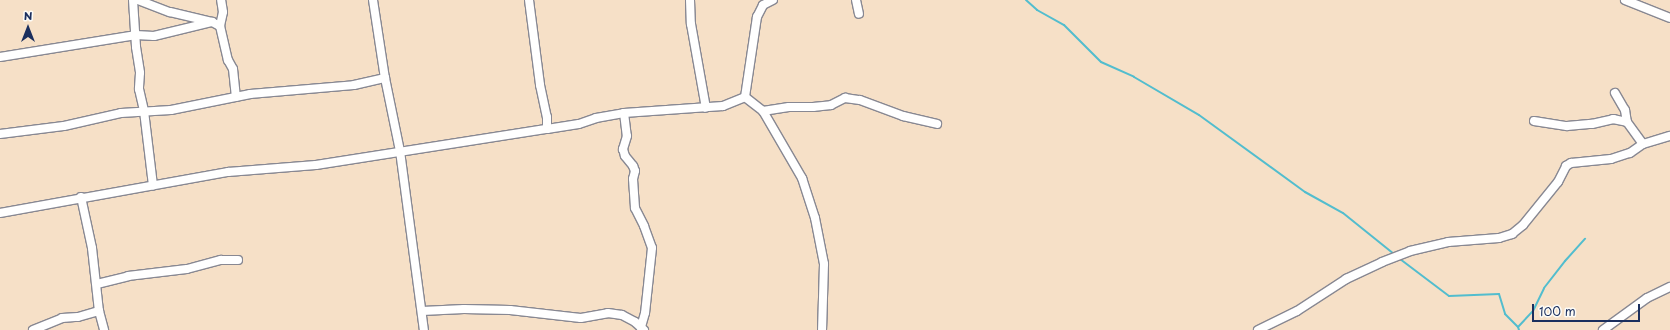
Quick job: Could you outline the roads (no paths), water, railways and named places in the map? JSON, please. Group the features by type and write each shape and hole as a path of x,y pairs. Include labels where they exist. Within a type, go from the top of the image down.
{"street":[{"path":"133,0 140,73 139,90 144,111 153,184"},
{"path":"138,0 170,12 212,22 220,26"},
{"path":"221,0 223,12 220,26 228,60 232,69 236,97"},
{"path":"373,0 385,78 400,151 424,330"},
{"path":"529,0 540,85 548,117 547,130"},
{"path":"690,0 691,24 706,108"},
{"path":"745,97 757,17 762,2 773,0"},
{"path":"856,0 859,14"},
{"path":"1625,0 1670,18"},
{"path":"0,58 136,35 154,36 212,22"},
{"path":"0,134 64,126 121,112 171,110 236,97 354,85 385,78"},
{"path":"1615,93 1625,110 1627,122 1643,144"},
{"path":"0,214 81,197 228,172 316,165 400,151 547,130 624,113 723,106 745,97"},
{"path":"745,97 763,111 802,178 815,218 824,264 822,330"},
{"path":"763,111 789,107 813,108 831,105 845,98 860,100 903,116 937,124"},
{"path":"422,311 464,309 510,310 581,318 608,313 622,315 643,329 652,248 644,226 635,208 633,179 635,171 625,156 623,149 627,136 624,113"},
{"path":"1534,121 1567,126 1592,124 1613,119 1627,122"},
{"path":"1258,330 1297,311 1346,279 1410,251 1448,242 1499,238 1512,234 1523,225 1558,182 1566,166 1571,163 1611,159 1630,154 1643,144 1670,136"},
{"path":"81,197 91,242 99,311 104,330"},
{"path":"97,284 128,276 187,269 221,260 238,260"},
{"path":"1603,330 1647,298 1670,287"},
{"path":"33,330 62,318 78,317 99,311"}],"waterway":[{"path":"1026,0 1037,10 1064,25 1101,62 1134,77 1199,115 1305,192 1343,213 1394,254"},
{"path":"1518,327 1533,311 1544,288 1565,261 1585,239"},
{"path":"1400,259 1449,296 1499,294 1505,314 1518,327 1519,330"}]}
